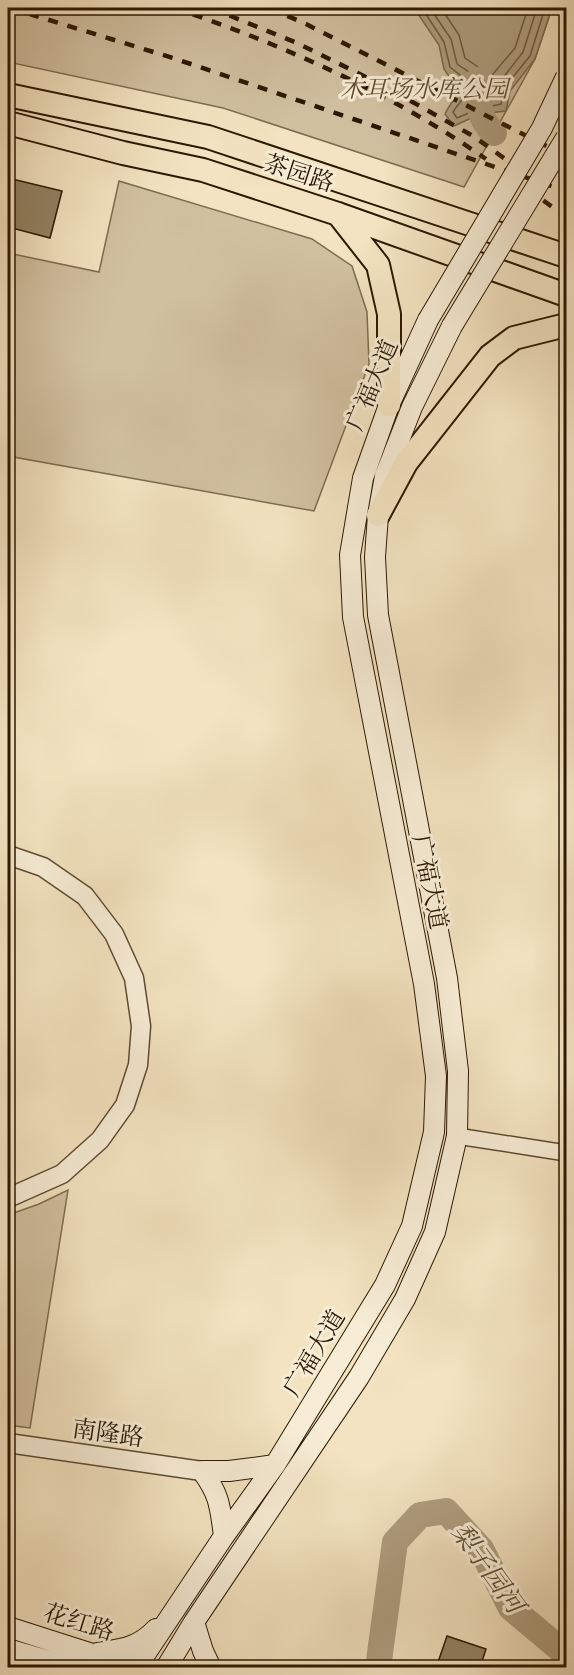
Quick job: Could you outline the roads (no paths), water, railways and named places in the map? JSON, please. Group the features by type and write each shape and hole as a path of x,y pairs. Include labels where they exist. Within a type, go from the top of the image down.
{"main road":[{"name":"广福大道","path":"136,1668 224,1536 275,1466 385,1286 412,1226 434,1132 436,1076 424,984 353,617 350,555 363,478 389,405 428,320 542,128 567,77"},
{"name":"茶园路","path":"8,95 208,136 567,256"},
{"name":"茶园路","path":"8,123 123,153 203,170 338,214 567,295"},
{"name":"广福大道","path":"166,1668 194,1622 359,1377 405,1299 435,1232 457,1136 458,1071 447,978 378,615 375,557 378,515 385,476 408,417 452,326 567,138"},
{"path":"338,214 378,264 389,314 389,405"},
{"path":"378,515 406,463 490,356 514,338 567,326"},
{"path":"202,1471 229,1471 275,1466"},
{"path":"202,1471 214,1487 220,1507 224,1536"},
{"path":"95,1654 143,1642 171,1615"},
{"path":"194,1622 211,1668"},
{"name":"花红路","path":"8,1627 136,1668"},
{"name":"花红路","path":"8,1649 66,1666"}],"street":[{"path":"8,855 43,867 85,896 114,934 134,978 141,1026 138,1065 124,1106 100,1140 62,1174 8,1198"},
{"path":"457,1136 567,1153"},
{"name":"南隆路","path":"8,1443 202,1471"}],"water":[{"path":"414,8 552,8 535,59 510,91 506,111 480,114 454,126 445,114 464,84 448,75 444,69 439,45"}],"waterway":[{"path":"478,80 482,115 494,133"},
{"name":"梨子园河","path":"378,1668 395,1542 420,1515 446,1511 481,1549 511,1608 566,1654"}],"railway":[{"path":"10,8 173,58 566,191"},
{"path":"174,8 296,54 336,73 413,113 486,159"},
{"path":"211,8 297,43 384,86 473,136 525,173"},
{"path":"269,8 306,24 566,156"},
{"path":"511,177 566,217"}],"park label":[{"name":"木耳场水库公园","path":"424,89"}]}
